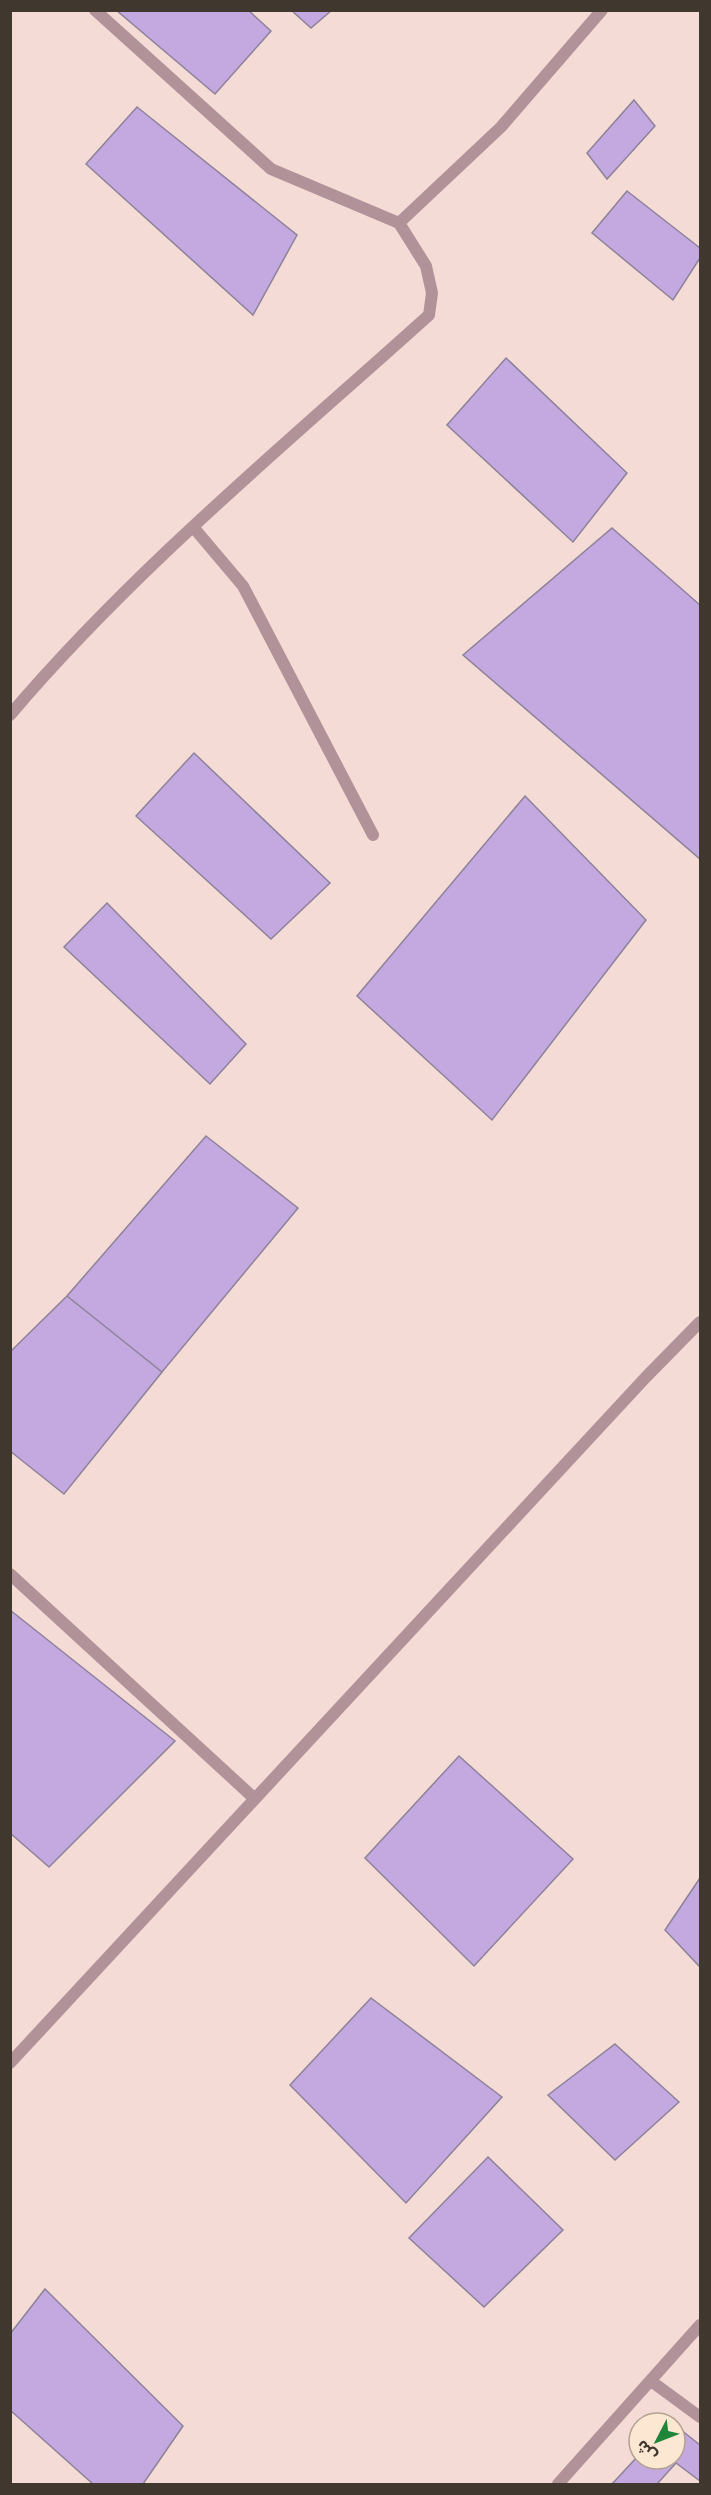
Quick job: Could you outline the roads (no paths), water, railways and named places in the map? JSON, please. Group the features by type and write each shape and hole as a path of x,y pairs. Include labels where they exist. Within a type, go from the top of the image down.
{"street":[{"path":"10,715 59,658 194,528 429,315 432,293 426,266 399,223 271,169 95,10"},
{"path":"399,223 501,127 602,10"},
{"path":"194,528 243,586 373,835"},
{"path":"10,2063 646,1377 700,1322"},
{"path":"10,1574 255,1799"},
{"path":"558,2484 700,2325"},
{"path":"651,2381 700,2417"}]}
